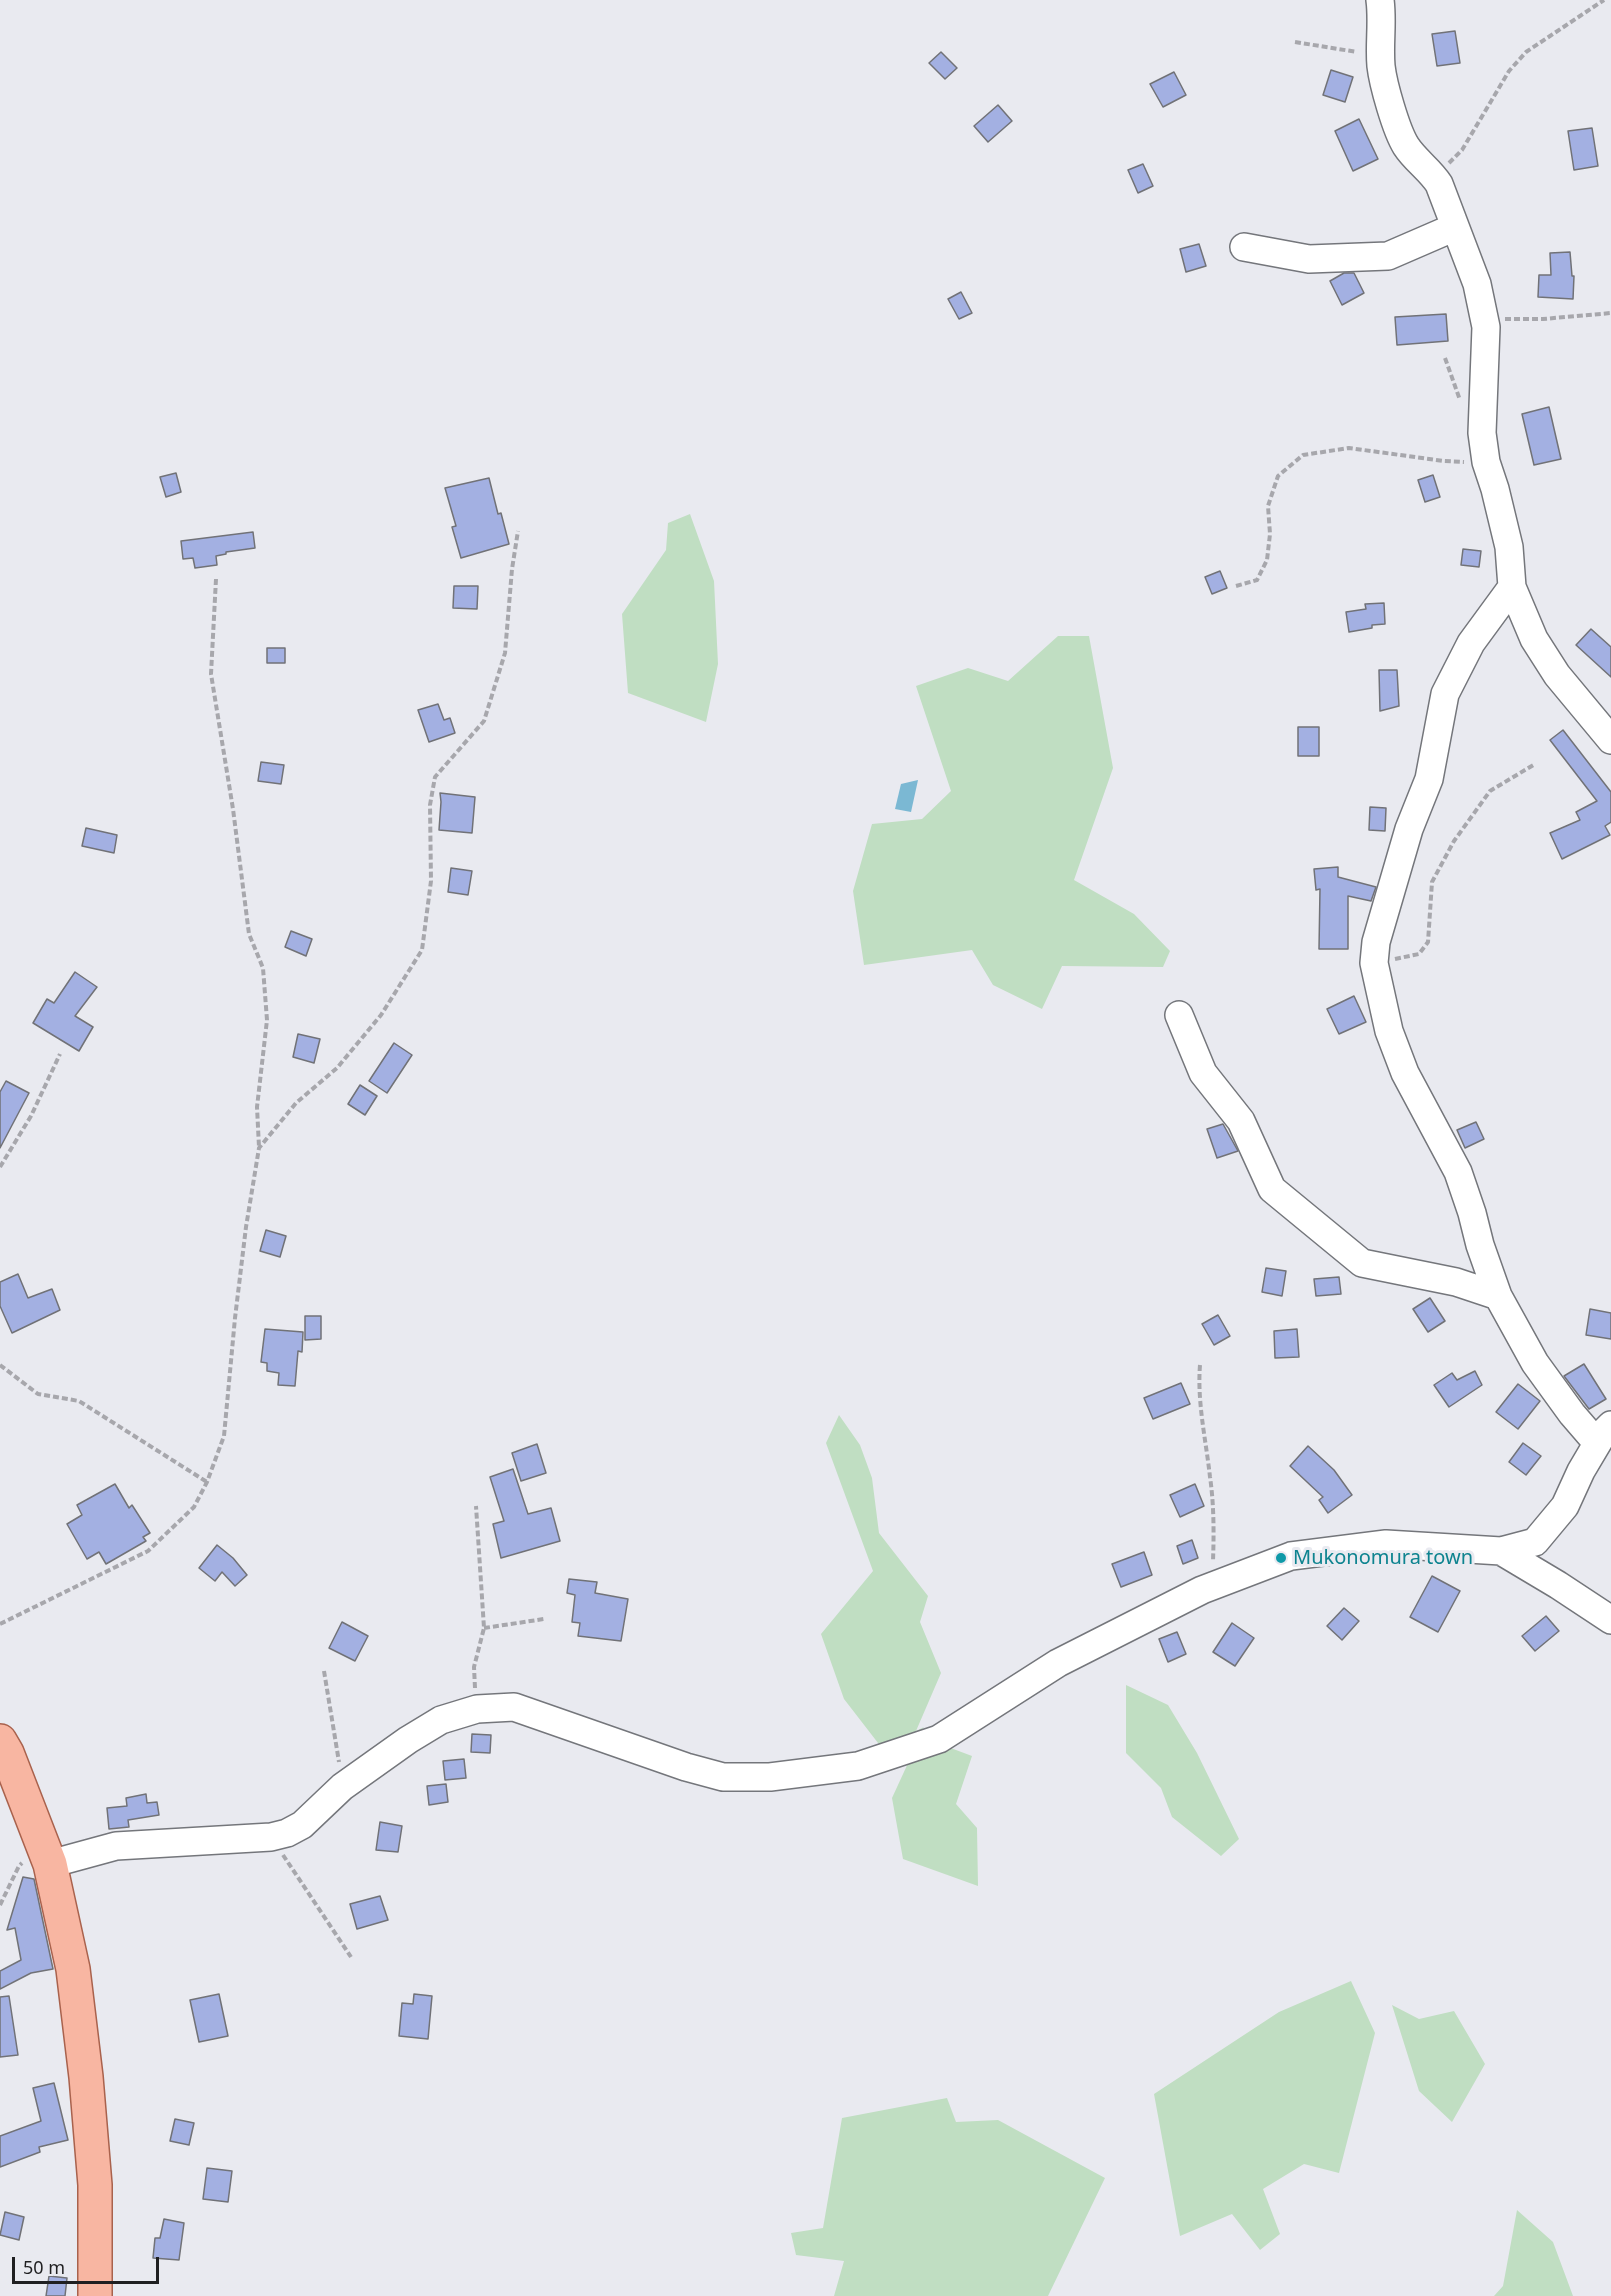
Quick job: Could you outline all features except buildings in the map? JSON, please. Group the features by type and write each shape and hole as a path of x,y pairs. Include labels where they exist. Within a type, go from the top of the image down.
{"main road":[{"path":"0,1741 7,1753 48,1857 73,1969 86,2077 95,2185 95,2296"}],"street":[{"path":"1380,0 1381,67 1393,113 1405,144 1439,184 1476,284 1484,318 1486,327 1482,433 1486,462 1509,547 1512,587 1534,639 1557,675 1611,740"},
{"path":"1244,247 1310,259 1388,256 1455,227"},
{"path":"48,1857 117,1846 271,1837 287,1833 302,1825 342,1787 408,1740 441,1720 477,1709 514,1707 686,1767 723,1777 770,1777 858,1766 939,1739 1058,1663 1212,1586 1291,1556 1386,1544 1501,1551 1535,1542 1565,1506 1581,1471 1604,1434 1572,1414 1535,1363 1498,1296 1479,1245 1472,1213 1458,1172 1405,1073 1389,1031 1374,963 1376,942 1409,829 1429,779 1445,694 1471,644 1512,587"},
{"path":"1179,1014 1203,1073 1241,1121 1272,1190 1362,1263 1456,1282 1498,1296"},
{"path":"1501,1551 1611,1620"}],"path":[{"path":"1431,172 1449,162 1462,150 1509,71 1526,51 1604,0"},
{"path":"1295,42 1356,51 1381,67"},
{"path":"1484,318 1543,319 1611,313"},
{"path":"1236,585 1257,580 1267,560 1270,534 1268,506 1278,476 1303,455 1349,448 1444,462 1486,462"},
{"path":"259,1148 296,1103 337,1068 381,1015 422,950 430,881 430,805 435,777 483,721 505,653 512,569 518,531"},
{"path":"0,1624 148,1551 194,1507 207,1482 224,1436 236,1306 259,1148 257,1107 267,1020 263,968 249,934 233,809 211,674 216,579"},
{"path":"1374,963 1419,954 1428,942 1432,882 1454,841 1490,791 1535,764"},
{"path":"0,1167 31,1116 60,1054"},
{"path":"0,1365 38,1394 79,1401 207,1482"},
{"path":"1200,1365 1198,1383 1202,1426 1211,1479 1214,1548 1212,1586"},
{"path":"476,1506 484,1628 474,1667 477,1709"},
{"path":"484,1628 544,1618"},
{"path":"324,1671 342,1787"},
{"path":"271,1837 351,1957"},
{"path":"0,1905 19,1866 41,1850 48,1857"}],"green space":[{"path":"690,514 714,581 718,664 706,722 628,693 622,614 666,550 668,523"},
{"path":"1058,636 1089,636 1113,768 1074,880 1134,914 1170,951 1163,967 1062,966 1042,1009 993,985 972,950 864,965 853,891 872,824 922,819 951,791 916,686 968,668 1008,681"},
{"path":"839,1415 860,1445 872,1478 879,1533 928,1596 920,1622 941,1673 916,1731 924,1727 910,1743 885,1752 844,1699 821,1634 873,1571 826,1443"},
{"path":"1126,1685 1168,1705 1197,1753 1239,1839 1221,1856 1172,1817 1161,1788 1126,1753"},
{"path":"948,1747 972,1756 956,1804 977,1828 978,1886 903,1859 892,1798 909,1761"},
{"path":"1351,1981 1375,2033 1339,2173 1304,2164 1263,2189 1280,2234 1260,2250 1232,2214 1180,2236 1154,2094 1279,2012"},
{"path":"1392,2005 1419,2019 1454,2011 1485,2064 1452,2122 1419,2091"},
{"path":"947,2098 956,2122 998,2120 1105,2178 1048,2296 834,2296 844,2261 796,2255 791,2233 823,2228 842,2118"},
{"path":"1517,2210 1553,2242 1573,2296 1494,2296 1503,2286"}],"water":[{"path":"918,780 911,812 895,809 901,784"}],"place":[{"name":"Mukonomura town","path":"1281,1558"}]}
